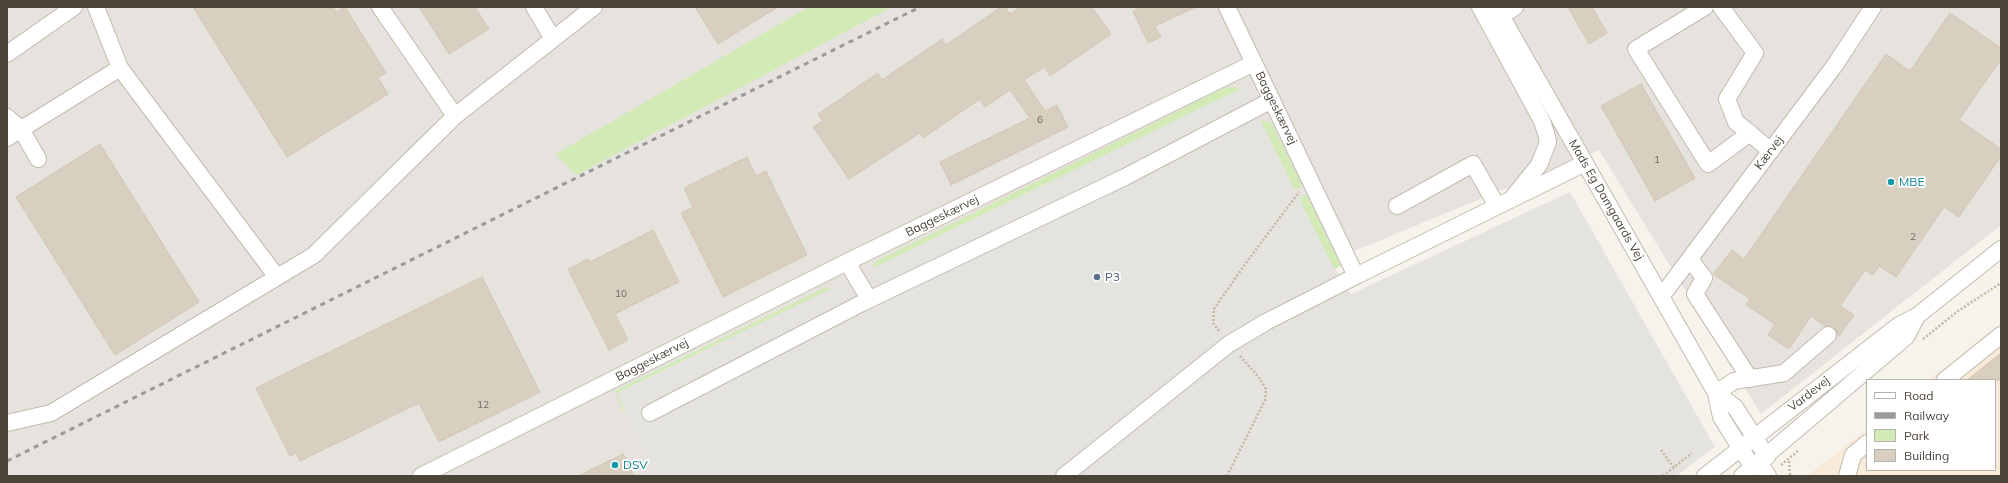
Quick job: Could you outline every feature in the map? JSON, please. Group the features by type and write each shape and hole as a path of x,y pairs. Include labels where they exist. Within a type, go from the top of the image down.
{"street":[{"path":"7,54 74,7"},
{"path":"96,7 120,68 277,277"},
{"path":"380,7 455,116"},
{"path":"534,7 553,39"},
{"path":"7,423 51,413 314,255 455,116 594,7"},
{"path":"1227,7 1254,63"},
{"path":"1480,7 1542,121 1547,138 1546,148 1538,165 1504,202"},
{"path":"1498,12 1515,7"},
{"path":"1706,7 1636,49 1708,164 1750,134"},
{"path":"1721,7 1755,52 1727,99 1736,122 1771,151"},
{"name":"Kærvej","path":"1661,297 1835,65 1873,7"},
{"name":"Mads Eg Damgaards Vej","path":"1498,12 1716,393 1721,417 1740,448 1758,468"},
{"name":"Baggeskærvej","path":"421,476 847,262 1254,63 1356,276"},
{"path":"7,138 120,68"},
{"path":"650,412 869,299 1125,177 1272,100"},
{"path":"7,117 21,128 38,159"},
{"path":"1064,476 1229,344 1272,318 1585,163"},
{"path":"1397,206 1473,164 1504,202"},
{"name":"Vardevej","path":"1705,476 1754,436 1899,324 1917,316 2001,249"},
{"path":"1690,259 1704,278 1695,294 1750,379"},
{"path":"847,262 869,299"},
{"name":"Vardevej","path":"1758,468 1906,337 1917,316"},
{"path":"1716,393 1734,381 1784,373 1828,335"},
{"path":"1946,379 2001,335"},
{"name":"Mads Eg Damgaards Vej","path":"1716,393 1734,407 1754,436 1758,468"},
{"path":"1847,476 1853,455 1866,444"}],"path":[{"path":"1921,340 1958,312 2001,283"},
{"path":"1661,450 1674,468"},
{"path":"1663,476 1692,454"},
{"path":"1789,460 1790,476"}],"shaded area":[{"path":"7,7 2001,7 2001,225 1761,414 1599,150 1330,261 1244,88 617,394 654,476 7,476"},
{"name":"P3","path":"1244,87 1330,261 1351,294 1570,192 1715,447 1676,476 654,476 617,393"},
{"path":"2001,323 2001,476 1807,476 1866,430 1866,471 1996,471 1996,379 1930,379"}],"green space":[{"path":"809,7 892,7 576,175 556,154"},
{"path":"1236,87 1243,91 873,272 873,265 877,261 1224,88"},
{"path":"1260,120 1271,123 1302,185 1295,191"},
{"path":"1306,194 1341,266 1328,273 1277,229 1301,197"},
{"path":"826,287 834,289 833,303 624,413 615,391"}],"building":[{"path":"193,7 333,7 336,12 345,7 386,73 378,78 388,94 287,157"},
{"path":"419,7 475,7 489,29 449,54"},
{"path":"695,7 778,7 718,44"},
{"path":"1001,7 1005,7 1010,14 1021,7 1092,7 1111,34 1050,76 1044,67 1024,80 1045,111 1057,105 1068,127 951,185 940,162 1030,118 1010,90 985,107 980,99 923,138 920,133 849,179 813,127 823,121 818,114 878,73 882,80 942,39 946,45"},
{"path":"1141,7 1196,7 1155,26 1161,37 1148,43 1133,11"},
{"path":"1568,7 1592,7 1607,33 1589,44"},
{"name":"MBE","path":"1950,13 2001,48 2001,59 1959,120 2001,149 2001,156 1959,217 1944,207 1896,277 1879,266 1873,275 1865,270 1840,306 1854,315 1839,336 1835,329 1831,326 1825,326 1811,316 1789,349 1768,335 1775,324 1746,305 1750,299 1713,274 1732,250 1744,259 1886,54 1910,71"},
{"path":"1641,84 1695,178 1655,201 1601,106"},
{"path":"100,144 199,302 115,355 16,197"},
{"path":"747,157 756,176 766,171 807,255 723,297 681,213 693,207 684,188"},
{"path":"653,230 679,282 615,314 628,340 609,350 568,269 588,259 590,262"},
{"path":"482,277 540,392 439,442 419,403 300,461 296,453 290,456 256,388"},
{"path":"2001,353 2001,380 1968,379"},
{"name":"DSV","path":"623,454 634,476 578,476"}],"railway":[{"path":"7,461 920,7"}],"place":[{"name":"MBE","path":"1891,182"},
{"name":"P3","path":"1097,277"},
{"name":"DSV","path":"615,465"}]}
